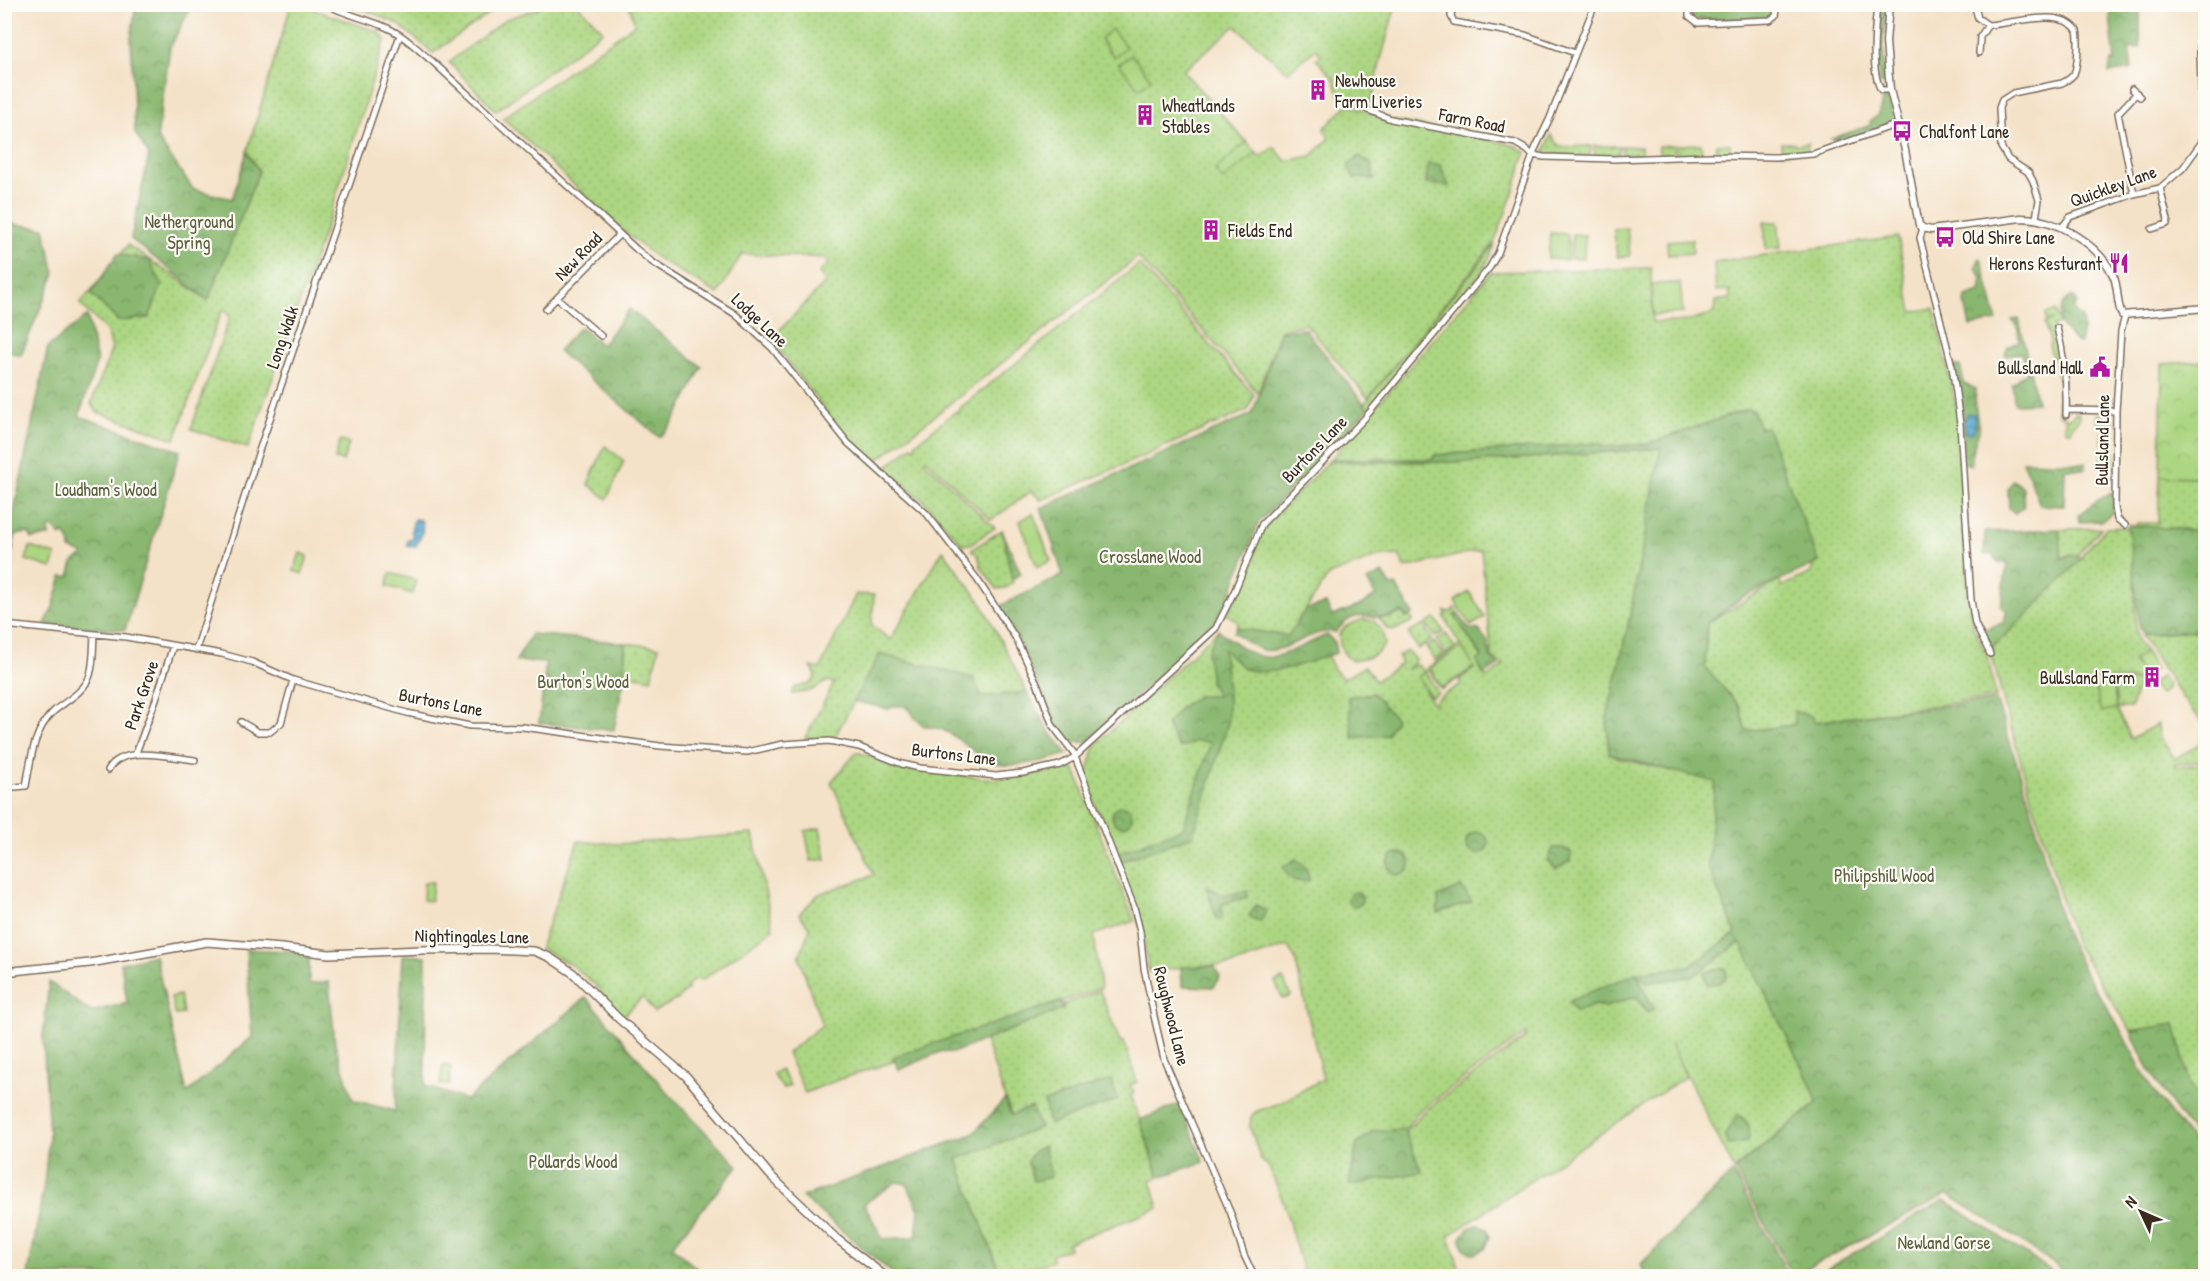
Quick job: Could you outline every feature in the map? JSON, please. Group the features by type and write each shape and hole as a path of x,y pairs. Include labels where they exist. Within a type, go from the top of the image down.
{"main road":[{"name":"Nightingales Lane","path":"4,972 90,963 207,942 329,954 489,949 534,951 549,957 573,973 619,1019 686,1076 770,1175 837,1239 885,1276"}],"street":[{"name":"Lodge Lane","path":"325,4 341,12 384,26 400,35 433,62 619,235 652,262 735,314 772,348 848,443 927,514 977,579 1015,637 1037,683 1053,726 1076,757"},
{"path":"1453,4 1451,16 1454,22 1525,35 1575,53"},
{"name":"Burtons Lane","path":"4,625 126,637 222,654 252,662 293,680 407,713 470,726 549,730 660,746 747,752 783,744 829,741 859,747 902,764 920,768 996,776 1060,765 1076,757 1216,628 1235,590 1262,524 1364,419 1490,267 1498,253 1532,155 1550,118 1594,4"},
{"path":"1689,4 1689,16 1698,23 1770,20 1776,16 1778,4"},
{"path":"1877,4 1875,70 1879,88 1890,90"},
{"path":"1889,4 1886,42 1890,90 1905,150 1917,220 1923,228 1938,230 2021,218 2036,218 2062,227 2102,258 2114,278 2119,308 2125,316 2205,308"},
{"path":"1974,4 1978,18 1988,25 2037,19 2066,21 2077,30 2074,74 2062,82 2013,93 2002,100 1999,108 2001,147 2008,159 2028,172 2033,181 2039,200 2036,218"},
{"name":"Quickley Lane","path":"2062,227 2070,217 2134,194 2160,188 2183,168 2203,140 2200,53 2204,6"},
{"path":"1979,53 1980,37 1988,25"},
{"name":"Long Walk","path":"196,650 257,457 400,35"},
{"path":"2134,194 2118,112 2136,93"},
{"name":"Farm Road","path":"1368,110 1391,119 1515,144 1532,155"},
{"path":"1532,155 1544,158 1613,159 1810,154 1836,147 1898,123"},
{"path":"2152,230 2167,224 2168,219 2160,188"},
{"path":"1923,228 1920,238 1952,366 1959,411 1971,600 1975,624 1990,654"},
{"name":"New Road","path":"546,309 619,235"},
{"name":"New Road","path":"557,298 601,336"},
{"name":"Bullsland Lane","path":"2125,316 2121,331 2116,411 2115,507 2117,519 2125,525"},
{"path":"2060,330 2067,375 2066,412 2116,411"},
{"path":"4,788 29,788 33,748 39,732 51,713 83,688 89,678 94,634"},
{"name":"Park Grove","path":"136,753 173,646"},
{"path":"242,723 258,732 270,732 281,723 293,680"},
{"name":"Park Grove","path":"108,770 112,763 136,753 195,760"},
{"name":"Roughwood Lane","path":"1076,757 1134,907 1164,1059 1231,1214 1244,1255 1254,1276"}],"green space":[{"path":"1396,4 1372,101 1367,107 1340,97 1334,79 1316,59 1321,55 1316,49 1288,72 1235,26 1183,71 1260,157 1274,147 1286,161 1311,156 1329,139 1324,129 1346,106 1350,105 1391,120 1488,139 1516,146 1526,152 1494,243 1368,398 1306,324 1280,330 1258,393 1138,257 874,463 836,424 772,341 774,336 826,282 819,273 829,263 825,258 742,254 718,294 657,258 624,232 503,118 635,24 629,5"},
{"name":"Netherground Spring","path":"136,5 192,5 170,47 157,138 193,189 232,199 247,152 259,171 208,300 131,239 149,155 135,133 131,38"},
{"path":"291,5 306,5 379,32 385,40 331,212 248,448 191,429 230,316 222,310 175,439 97,412 91,404 112,348 107,331 80,304 128,245 208,300 259,171 247,152"},
{"path":"354,5 501,5 433,53 398,24"},
{"path":"543,5 578,5 603,31 496,111 449,62 506,19"},
{"path":"1695,5 1776,5 1771,17 1698,20 1691,12"},
{"path":"1880,5 1886,5 1883,42 1886,85 1880,83 1878,69"},
{"path":"2113,5 2140,5 2140,48 2129,49 2132,69 2109,73 2111,61 2115,61 2110,15"},
{"path":"1112,29 1126,47 1114,57 1100,39"},
{"path":"1132,55 1151,79 1139,89 1119,64"},
{"path":"1883,92 1887,92 1893,117 1890,122 1843,142 1831,139 1871,125 1870,121 1877,116 1880,109"},
{"path":"1551,135 1560,147 1591,146 1590,156 1546,155 1544,153"},
{"path":"1247,142 1256,153 1223,180 1215,170"},
{"path":"1781,143 1795,143 1796,145 1808,143 1808,151 1782,153"},
{"path":"1701,144 1702,154 1678,154 1678,145"},
{"path":"1716,144 1730,144 1730,154 1716,154"},
{"path":"1675,145 1675,155 1660,155 1658,146"},
{"path":"1594,146 1619,146 1619,154 1595,156"},
{"path":"1621,146 1641,147 1641,155 1636,156 1635,153 1623,155"},
{"path":"1360,156 1372,165 1374,179 1354,178 1348,166"},
{"path":"1428,164 1440,165 1449,186 1426,184"},
{"path":"1764,222 1778,222 1781,248 1766,249"},
{"path":"5,223 44,228 55,273 21,355 5,351"},
{"path":"1627,228 1630,256 1617,257 1614,229"},
{"path":"1550,233 1568,234 1567,260 1548,259"},
{"path":"1572,234 1585,235 1584,259 1570,258"},
{"path":"1898,237 1912,312 1934,308 1958,415 1964,543 1971,621 1988,658 1996,697 1814,722 1812,717 1794,725 1745,731 1740,707 1704,667 1707,623 1780,580 1781,587 1811,573 1813,564 1767,427 1760,428 1748,409 1648,444 1601,447 1600,443 1436,455 1432,459 1331,459 1491,272 1651,268 1652,322 1683,321 1699,319 1714,313 1715,301 1730,299 1729,290 1716,291 1714,262"},
{"path":"1692,239 1693,253 1668,255 1667,241"},
{"path":"1495,244 1479,275 1368,409 1364,404"},
{"path":"117,254 149,260 162,284 149,318 118,321 91,294"},
{"path":"1981,258 1997,321 1970,326 1965,303 1966,297 1980,292 1982,278 1976,267"},
{"path":"1138,265 1254,395 1248,410 1041,500 1032,491 991,520 926,459 924,461 995,528 970,544 963,545 922,499 888,470 889,465 912,446 915,448 916,443 956,411 959,414 960,408"},
{"path":"1680,283 1683,313 1653,315 1651,284"},
{"path":"2070,297 2074,297 2077,304 2073,308 2076,314 2082,317 2083,329 2080,343 2075,341 2061,326 2061,310"},
{"path":"629,309 702,367 677,415 659,437 558,351 580,327 602,345"},
{"path":"2056,311 2060,324 2053,326 2063,374 2057,376 2054,366 2058,365 2055,365 2052,356 2049,345 2051,343 2044,323 2054,320 2046,321 2045,314"},
{"name":"Loudham's Wood","path":"87,316 97,361 79,416 180,451 125,630 45,624 53,607 62,576 69,577 73,563 83,554 70,549 69,540 64,533 61,536 52,527 49,528 49,536 32,539 29,533 15,535 13,550 5,565 5,530 11,526 48,347"},
{"path":"2019,319 2037,403 2015,404 2012,384 2027,372 2021,353 2005,355 2008,347 2019,341 2018,329 2012,320"},
{"name":"Crosslane Wood","path":"1305,329 1368,409 1259,522 1232,590 1214,624 1087,742 1071,742 1057,725 1016,636 998,607 1063,575 1041,508 1252,414 1281,331"},
{"path":"2205,361 2205,477 2160,476 2162,364"},
{"path":"1954,366 1960,366 1964,384 1976,389 1975,403 1979,431 1971,465 1964,463 1961,406"},
{"path":"2063,376 2063,416 2058,415 2059,377"},
{"name":"Philipshill Wood","path":"1748,409 1753,410 1760,428 1767,427 1819,562 1743,597 1707,623 1705,667 1740,707 1746,731 1794,725 1794,711 1813,717 1814,722 1996,700 2029,800 2063,928 2086,975 2114,1018 2153,1091 2205,1157 2205,1276 2071,1276 2017,1238 1947,1194 1793,1276 1735,1170 1817,1103 1812,1087 1740,942 1694,976 1648,983 1637,974 1654,1010 1648,1012 1636,996 1606,1007 1595,1005 1576,1012 1569,1001 1636,973 1691,966 1736,933 1708,867 1715,782 1609,754 1607,718 1629,621 1661,448 1473,462 1328,462 1331,459 1432,459 1436,455 1600,443 1602,447 1648,444"},
{"path":"2079,413 2079,419 2071,431 2065,430 2065,418 2070,418"},
{"path":"2097,414 2102,414 2103,418 2108,415 2108,442 2109,415 2113,420 2114,468 2102,466 2102,449 2108,449 2108,444 2102,443 2104,428 2096,420"},
{"path":"340,441 349,443 343,461 335,459"},
{"path":"605,446 624,461 607,499 588,484"},
{"path":"1661,448 1629,621 1607,718 1609,754 1621,759 1715,781 1708,867 1736,933 1690,966 1637,973 1694,976 1740,941 1816,1096 2045,862 1817,1103 1734,1169 1670,1043 1686,1076 1449,1236 1462,1276 1304,1276 1284,1204 1269,1167 1261,1160 1250,1127 1251,1117 1255,1112 1280,1103 1323,1079 1295,959 1288,946 1231,965 1184,967 1149,972 1142,932 1086,778 1095,746 1218,630 1226,674 1223,648 1245,668 1327,655 1334,669 1343,679 1365,666 1375,681 1402,663 1398,656 1407,651 1415,659 1406,670 1415,665 1423,671 1460,645 1444,617 1445,611 1451,612 1455,608 1459,615 1455,616 1482,657 1481,671 1487,678 1504,665 1492,658 1481,550 1405,568 1399,555 1377,557 1329,575 1288,636 1236,628 1239,622 1226,614 1235,600 1265,526 1328,462 1473,462","holes":["1475,668 1459,680 1461,684 1436,700 1434,706 1418,677 1429,670 1441,690","1635,973 1654,1010 1647,1012 1636,996 1606,1007 1595,1005","1526,1033 1525,1038 1422,1113 1410,1127 1405,1129 1418,1112","1353,1163 1422,1172 1350,1185"]},
{"path":"2023,461 2085,463 2085,469 2065,469 2064,506 2040,505"},
{"path":"2160,476 2205,477 2205,531 2137,526 2137,523 2158,523"},
{"path":"2013,480 2023,488 2024,506 2015,513 2009,508 2008,489"},
{"path":"2112,492 2114,512 2101,521 2079,522 2078,515"},
{"path":"1033,513 1051,561 1037,567 1020,521"},
{"path":"2128,525 2205,531 2205,610 2195,631 2144,634 2140,629"},
{"path":"2124,527 2132,530 2136,630 2138,641 2145,652 2133,661 2143,676 2139,679 2093,680 2102,712 2117,702 2114,682 2139,681 2131,708 2117,708 2130,739 2158,724 2159,736 2175,759 2205,740 2205,761 2175,764 2175,767 2205,764 2205,1104 2189,1084 2175,1024 2131,1031 2074,942 1990,648 2034,608 2082,558 2082,555 2106,528"},
{"path":"2101,528 2076,556 2071,554 2062,560 2059,529"},
{"path":"2059,529 2062,559 2071,554 2082,558 1992,648 1981,630 2003,623 2007,611 2001,606 2007,564 1997,561 1992,554 1984,555 1985,532"},
{"path":"1002,530 1013,582 1006,588 997,589 981,567 978,555 971,550"},
{"path":"1002,530 1021,574 1012,579"},
{"path":"30,547 56,555 52,568 26,560"},
{"path":"943,550 982,604 1027,692 982,697 880,654 833,740 805,738 834,683 828,681 810,691 792,694 794,688 809,684 815,679 815,673 811,667 820,669 856,594 874,595 872,625 890,640"},
{"path":"300,553 308,556 302,574 294,571"},
{"path":"390,573 416,580 413,594 387,586"},
{"path":"1383,573 1391,586 1396,585 1413,614 1406,618 1402,612 1392,616 1351,618 1336,632 1317,634 1280,649 1271,650 1255,647 1234,632 1236,628 1288,636 1305,610 1326,604 1332,616 1359,606 1376,596 1367,581"},
{"path":"1469,592 1485,617 1471,626 1455,601"},
{"path":"2205,610 2205,725 2184,700 2141,635 2195,631"},
{"path":"1402,612 1406,618 1410,616 1413,621 1395,630 1387,629 1379,618 1391,618"},
{"path":"1454,615 1459,615 1469,629 1479,630 1487,641 1491,658 1499,665 1484,675 1477,661 1482,657"},
{"path":"1435,618 1444,632 1435,637 1426,624"},
{"path":"1363,619 1374,621 1382,631 1385,644 1371,656 1352,661 1342,650 1339,635 1346,626"},
{"path":"1424,625 1432,640 1418,649 1408,633"},
{"path":"1218,630 1258,656 1271,657 1287,653 1327,635 1334,642 1336,653 1290,668 1265,672 1244,668 1223,649 1228,690 1228,723 1193,836 1119,862 1116,854 1183,828 1211,742 1196,741 1180,748 1166,725 1181,707 1198,696 1217,696 1211,684 1207,652"},
{"name":"Burton's Wood","path":"531,634 625,643 625,674 614,730 539,723 546,663 516,661"},
{"path":"1446,634 1455,647 1445,654 1437,640"},
{"path":"1434,642 1443,655 1435,660 1426,647"},
{"path":"625,643 659,647 651,679 625,674"},
{"path":"1462,647 1474,667 1442,688 1430,668"},
{"path":"2145,652 2156,669 2144,677 2133,661"},
{"path":"880,654 973,678 982,697 1027,692 1050,732 1068,754 1029,764 995,763 941,729 920,723 906,707 896,706 888,709 853,701"},
{"path":"1425,672 1438,693 1431,697 1418,677"},
{"path":"2161,676 2168,685 2162,693 2158,694 2152,685"},
{"path":"2093,679 2111,679 2117,708 2101,712"},
{"path":"1373,693 1396,719 1387,735 1353,738 1348,697"},
{"path":"857,752 907,770 995,779 1074,768 1134,921 1094,935 1101,988 951,1039 951,1043 840,1079 805,1093 787,1053 822,1025 799,957 810,928 799,914 819,894 874,875 831,782"},
{"path":"1118,806 1126,806 1132,812 1132,820 1126,826 1118,826 1112,820 1112,812"},
{"path":"820,828 826,859 811,861 805,831"},
{"path":"1477,832 1485,835 1488,843 1485,851 1477,854 1469,851 1466,843 1469,835"},
{"path":"753,834 773,929 702,980 695,979 678,999 654,1012 643,997 623,1016 604,998 600,989 573,966 540,948 578,841 617,844"},
{"path":"1553,848 1563,848 1571,852 1570,861 1556,869 1548,860"},
{"path":"1399,853 1407,856 1410,864 1407,872 1399,875 1391,872 1388,864 1391,856"},
{"path":"1296,859 1306,868 1309,881 1293,880 1285,871 1283,867"},
{"path":"424,882 433,882 431,901 423,900"},
{"path":"1206,886 1223,895 1247,891 1248,897 1222,904 1222,919 1217,920"},
{"path":"1461,887 1472,902 1438,913 1438,897"},
{"path":"1355,892 1360,894 1362,899 1360,904 1355,906 1350,904 1348,899 1350,894"},
{"path":"1256,905 1267,911 1260,922 1249,916"},
{"name":"Pollards Wood","path":"246,949 309,952 309,984 329,982 335,1044 353,1100 395,1111 403,955 426,956 425,1086 466,1100 586,997 668,1093 738,1166 672,1246 705,1276 28,1276 44,1185 49,1135 43,1037 49,982 91,1012 127,1003 121,963 155,955 187,1093 252,1037"},
{"path":"1214,966 1220,977 1214,987 1182,986 1181,967"},
{"path":"1725,968 1727,976 1720,983 1707,984 1704,973"},
{"path":"1283,979 1291,996 1283,999 1275,982"},
{"path":"1100,991 1120,1042 1124,1041 1137,1082 1130,1085 1134,1093 1131,1095 1159,1177 1151,1180 1159,1208 1068,1243 1069,1249 1052,1254 1053,1261 1001,1276 957,1159 1039,1127 1011,1115 985,1040 1064,1009 1064,1004"},
{"path":"180,995 183,1014 175,1015 171,997"},
{"path":"1062,1001 1064,1009 952,1053 942,1051 899,1070 893,1057"},
{"path":"2175,1024 2189,1084 2205,1104 2205,1148 2163,1092 2131,1031"},
{"path":"443,1065 451,1067 449,1085 440,1084"},
{"path":"780,1069 790,1085 783,1089 773,1074"},
{"path":"1111,1080 1118,1100 1049,1124 1044,1102"},
{"path":"1005,1099 1011,1115 1032,1107 1039,1128 957,1159 1001,1276 896,1276 802,1197 973,1134","holes":["896,1182 907,1184 919,1210 916,1237 883,1239 864,1204"]},
{"path":"1180,1104 1204,1162 1159,1177 1140,1120"},
{"path":"1738,1115 1747,1123 1750,1130 1749,1138 1747,1142 1729,1145 1725,1135"},
{"path":"1404,1129 1422,1172 1349,1185 1357,1144 1374,1131"},
{"path":"1044,1146 1051,1177 1033,1181 1027,1161 1035,1150"},
{"path":"1733,1172 1789,1276 1645,1276 1641,1264"},
{"name":"Newland Gorse","path":"1944,1200 2059,1276 1823,1276 1828,1268"},
{"path":"1478,1224 1487,1229 1490,1237 1485,1249 1474,1254 1464,1249 1461,1238 1467,1229"}],"water":[{"path":"1967,413 1975,414 1974,432 1968,434 1965,433 1964,421"},
{"path":"414,519 421,520 421,536 416,546 409,547 408,540 414,539 411,531"}],"place":[{"name":"Newhouse Farm Liveries","path":"1318,90"},
{"name":"Wheatlands Stables","path":"1145,115"},
{"name":"Chalfont Lane","path":"1902,131"},
{"name":"Fields End","path":"1211,230"},
{"name":"Old Shire Lane","path":"1945,237"},
{"name":"Herons Resturant","path":"2119,263"},
{"name":"Bullsland Hall","path":"2100,367"},
{"name":"Bullsland Farm","path":"2152,677"}]}
